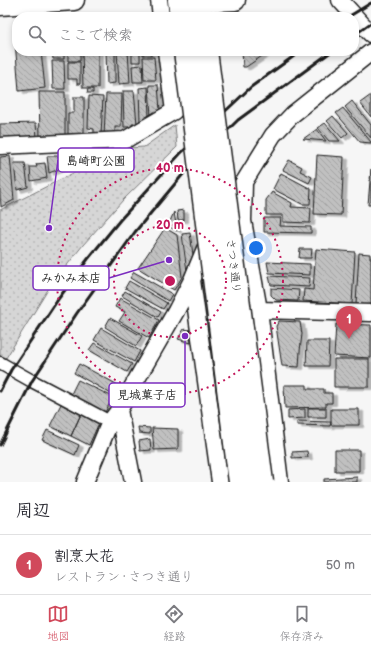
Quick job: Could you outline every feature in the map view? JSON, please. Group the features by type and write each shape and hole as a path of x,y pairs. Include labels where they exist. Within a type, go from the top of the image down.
{"highway":[{"path":"179,0 180,12"},
{"path":"205,12 215,0"},
{"name":"さつき通り","path":"187,56 240,482"},
{"name":"さつき通り","path":"207,56 262,482"}],"street":[{"path":"0,5 74,0"},
{"path":"159,0 160,12"},
{"path":"340,0 351,12"},
{"path":"359,21 371,34"},
{"path":"85,482 115,416 176,312 192,280 216,222 244,182 273,136 294,114 371,52"},
{"path":"0,146 125,140 174,111 167,56"},
{"path":"244,182 243,221 259,310 280,482"},
{"path":"192,280 220,482"},
{"path":"259,310 371,312"},
{"path":"0,363 32,381 115,416"},
{"path":"115,416 133,482"}],"shaded area":[{"path":"175,125 177,147 123,200 83,245 49,288 6,358 0,355 0,210 81,169 81,151 144,147"}],"building":[{"path":"16,56 42,56 45,88 19,91"},
{"path":"53,56 64,56 64,59 53,59"},
{"path":"68,56 80,56 80,61 68,61"},
{"path":"82,56 98,56 98,88 83,88"},
{"path":"106,56 115,56 115,83 107,84"},
{"path":"117,56 128,56 130,83 119,84"},
{"path":"132,56 140,56 140,62 132,62"},
{"path":"242,56 262,56 246,67 243,67"},
{"path":"143,57 154,57 156,80 144,80"},
{"path":"52,61 64,61 65,89 53,89"},
{"path":"68,62 80,62 80,84 77,84 77,79 68,79"},
{"path":"142,65 143,82 133,82 132,66"},
{"path":"149,85 158,85 160,110 151,117"},
{"path":"148,87 149,119 145,119 145,122 140,122 139,88"},
{"path":"88,89 93,89 93,93 87,93"},
{"path":"123,91 134,91 137,124 132,124 132,127 124,127"},
{"path":"39,92 65,92 65,138 40,138"},
{"path":"106,94 122,94 121,127 115,127 115,136 104,136"},
{"path":"371,95 371,117 360,103"},
{"path":"89,96 103,97 101,135 94,135 94,129 88,128"},
{"path":"74,97 84,97 84,134 68,134 68,113 74,113"},
{"path":"352,101 371,125 371,138 345,107"},
{"path":"343,108 371,143 360,142 336,113"},
{"path":"333,116 348,133 342,138 327,121"},
{"path":"36,123 37,138 0,138 0,124"},
{"path":"325,123 340,141 329,141 318,128"},
{"path":"317,129 326,141 303,139"},
{"path":"317,155 344,157 341,215 314,214"},
{"path":"10,156 14,200 1,207 0,157"},
{"path":"47,156 67,156 67,166 49,173"},
{"path":"289,160 302,167 300,171 312,177 309,183 283,170"},
{"path":"14,163 25,163 28,187 17,190"},
{"path":"45,163 47,178 31,181 30,167 37,167 36,164"},
{"path":"371,169 371,205 368,205"},
{"path":"281,173 311,189 310,204 302,204 273,189"},
{"path":"272,192 292,203 291,207 311,208 310,223 283,222 283,215 266,215 266,200"},
{"path":"184,210 184,220 178,220 177,211"},
{"path":"174,212 177,231 168,226"},
{"path":"264,218 281,218 280,226 311,227 311,233 264,232"},
{"path":"165,228 177,235 182,277 174,290 138,268"},
{"path":"190,233 194,262 187,272 182,234"},
{"path":"300,249 312,249 311,258 299,258"},
{"path":"316,249 355,252 352,304 303,301 304,289 313,290"},
{"path":"359,253 370,254 371,258 371,305 356,304"},
{"path":"267,262 310,264 310,275 269,273"},
{"path":"134,272 172,294 168,301 130,278"},
{"path":"269,276 310,278 309,287 271,285"},
{"path":"129,281 167,303 163,309 125,288"},
{"path":"271,288 299,290 298,301 276,300 271,295"},
{"path":"125,291 161,312 158,317 122,296"},
{"path":"120,298 159,320 149,338 119,321 125,312 115,307"},
{"path":"110,318 142,336 136,346 105,327"},
{"path":"279,321 300,322 302,334 299,367 282,366 276,326"},
{"path":"336,324 371,325 371,358 334,356"},
{"path":"101,328 140,351 134,362 94,340"},
{"path":"184,329 190,330 191,343 178,339"},
{"path":"307,341 329,341 328,366 306,366"},
{"path":"94,343 132,364 127,372 89,350"},
{"path":"334,359 369,359 369,387 334,387"},
{"path":"79,364 120,386 115,396 74,373"},
{"path":"78,380 113,397 103,416 68,400"},
{"path":"284,385 307,385 307,389 324,389 324,393 332,393 332,403 326,403 326,407 285,408"},
{"path":"61,404 81,414 71,436 50,426"},
{"path":"308,408 326,408 326,417 308,417"},
{"path":"305,409 305,418 288,419 288,410"},
{"path":"331,409 359,409 359,425 331,425"},
{"path":"81,414 99,423 89,445 71,436"},
{"path":"297,421 331,422 330,426 297,425"},
{"path":"138,427 150,428 150,434 139,433"},
{"path":"152,428 178,429 178,449 154,450"},
{"path":"47,430 79,445 75,455 42,440"},
{"path":"150,439 151,450 140,451 139,441"},
{"path":"335,450 359,450 359,471 335,471"},
{"path":"307,451 308,457 292,458 292,452"},
{"path":"357,477 357,482 324,482 324,479"}],"railway":[{"path":"356,12 371,3"},
{"path":"359,31 371,23"},
{"path":"0,391 11,370 59,298 120,220 180,154 251,87 294,56"},
{"path":"0,445 32,381 77,313 135,232 184,173 238,120 325,56"}],"place":[{"name":"島崎町公園","path":"49,228"},
{"name":"みかみ本店","path":"169,260"},
{"name":"見城菓子店","path":"185,336"},
{"name":"割烹大花","path":"349,339"}]}
